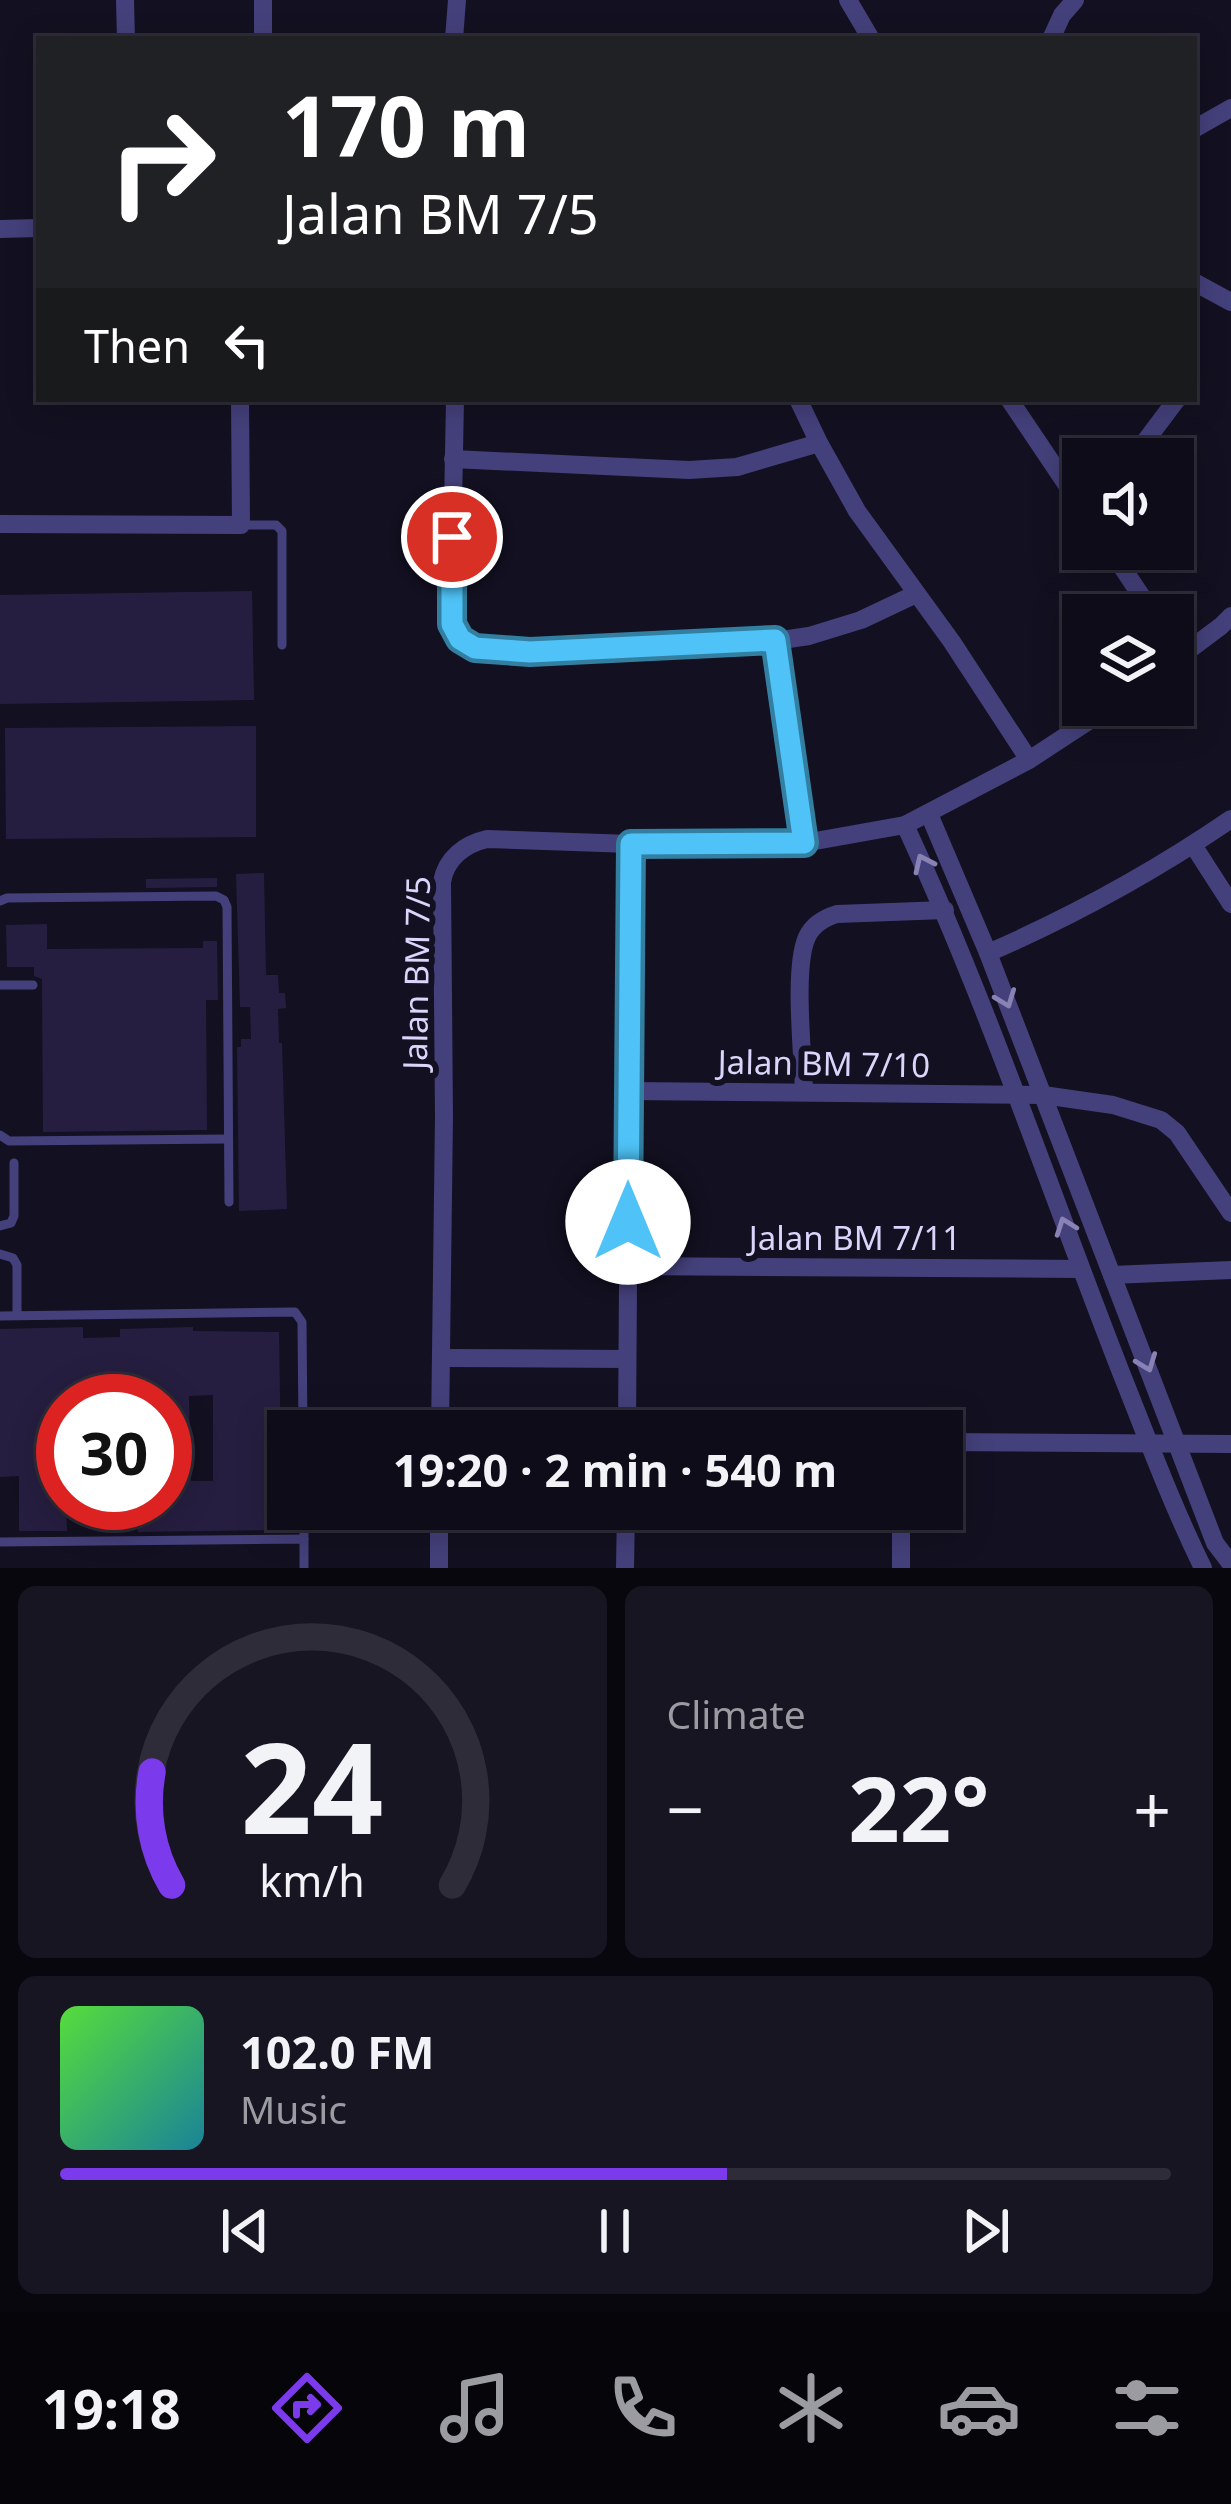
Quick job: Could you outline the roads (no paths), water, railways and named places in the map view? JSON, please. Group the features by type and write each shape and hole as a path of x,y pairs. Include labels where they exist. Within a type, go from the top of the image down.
{"street":[{"path":"125,0 126,36"},
{"path":"262,0 263,36"},
{"path":"454,36 457,0"},
{"path":"848,0 870,36"},
{"path":"1052,36 1075,0"},
{"path":"1197,128 1231,108"},
{"path":"0,229 36,229"},
{"path":"1197,284 1231,302"},
{"path":"0,524 241,524 240,402"},
{"path":"454,402 451,615 454,632 467,645 530,652 775,640 838,629 916,593"},
{"path":"799,402 857,511 952,642 1029,760"},
{"path":"1011,402 1062,476"},
{"path":"1148,438 1175,402"},
{"path":"453,458 689,470 737,466 819,443"},
{"path":"1194,643 1231,616"},
{"path":"775,640 804,843"},
{"name":"Jalan BM 7/5","path":"440,1410 442,882 452,858 482,839 804,843 905,825 1029,760 1081,726"},
{"path":"929,814 988,953 1217,1547 1231,1564"},
{"path":"988,953 1057,923 1231,819"},
{"path":"905,825 944,910 1149,1443 1203,1568"},
{"path":"626,1410 631,844"},
{"path":"1193,845 1231,904"},
{"path":"804,1092 801,983 804,945 811,930 822,919 837,914 944,910"},
{"name":"Jalan BM 7/10","path":"629,1090 1042,1095 1113,1105 1161,1120 1189,1148 1231,1213"},
{"name":"Jalan BM 7/11","path":"628,1266 1081,1269"},
{"path":"1112,1275 1231,1270"},
{"path":"441,1358 627,1359"},
{"path":"963,1442 1231,1444"},
{"path":"439,1568 440,1530"},
{"path":"626,1530 626,1568"},
{"path":"901,1530 901,1568"}],"lane":[{"path":"241,524 276,525 282,531 282,645"},
{"path":"0,901 224,899 229,1202"},
{"path":"0,985 33,985"},
{"path":"0,1135 9,1141 228,1139"},
{"path":"0,1226 11,1223 14,1216 14,1163"},
{"path":"0,1255 13,1258 16,1265 17,1316"},
{"path":"0,1289 17,1289"},
{"path":"0,1316 295,1312 302,1322 303,1410"},
{"path":"304,1530 304,1568"},
{"path":"0,1542 304,1539"}]}
